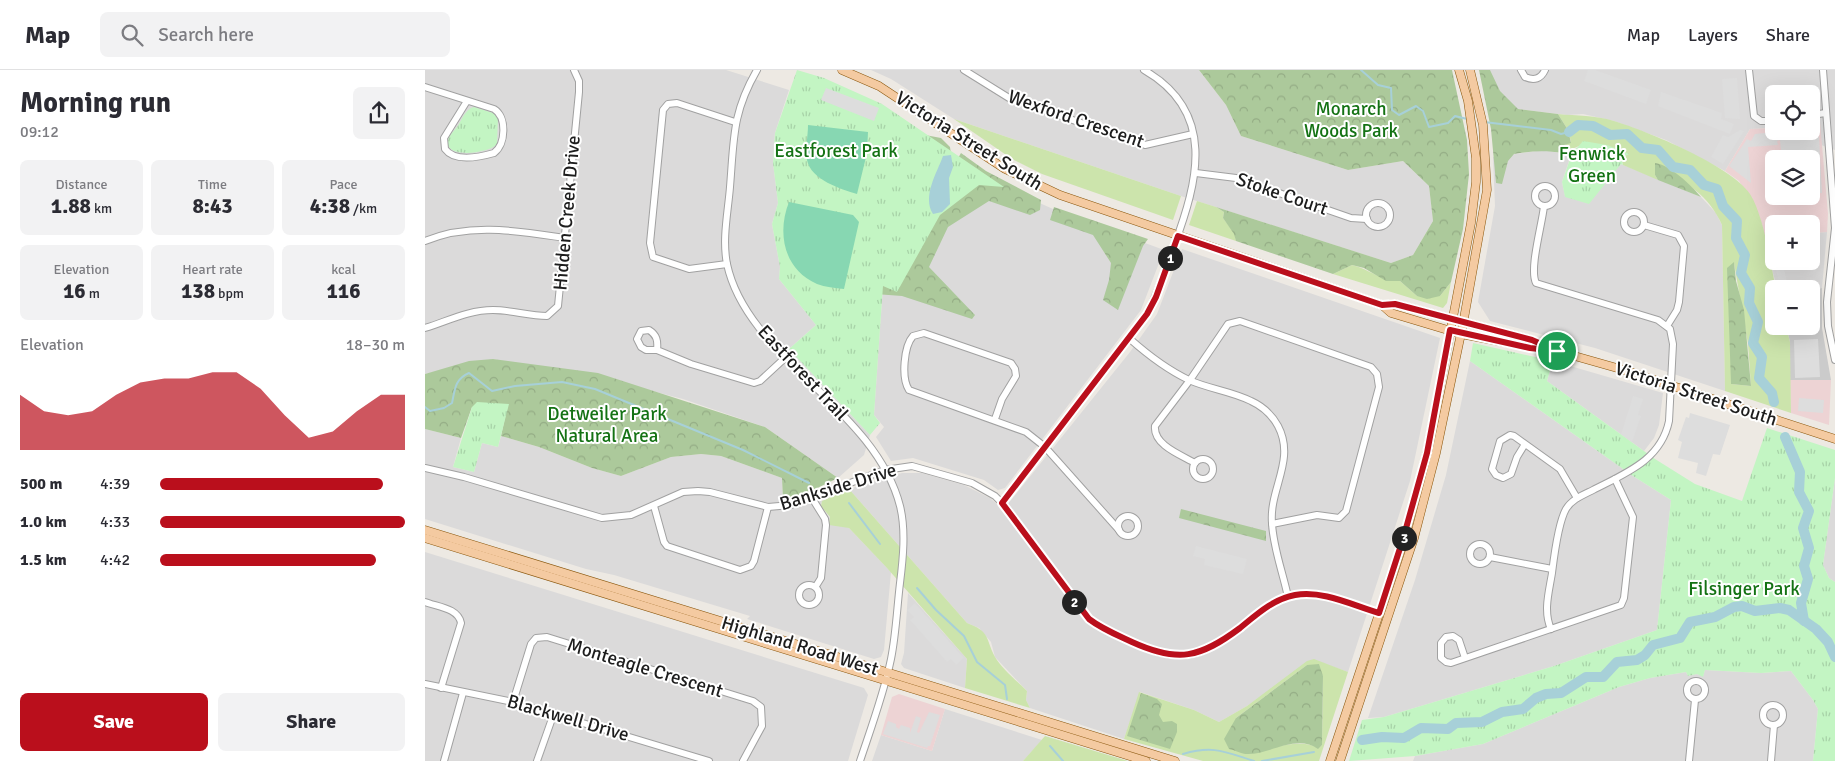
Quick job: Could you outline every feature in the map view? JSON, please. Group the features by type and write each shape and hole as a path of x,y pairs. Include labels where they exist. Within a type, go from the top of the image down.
{"main road":[{"name":"Victoria Street South","path":"842,70 879,86 1005,168 1060,195 1382,305 1391,313 1461,334 1530,348 1557,351"},
{"path":"1330,761 1403,539 1427,453 1475,198 1476,158 1474,137 1468,101 1459,70"},
{"path":"1340,761 1414,538 1436,453 1463,324 1487,190 1484,138 1479,102 1470,70"},
{"name":"Victoria Street South","path":"1382,305 1395,304 1463,324 1532,340 1557,351 1835,437"},
{"name":"Highland Road West","path":"425,530 1175,761"},
{"name":"Highland Road West","path":"425,538 884,682 1146,761"}],"street":[{"name":"Hidden Creek Drive","path":"425,328 449,318 471,312 504,311 542,316 552,314 559,302 579,92 579,82 574,70"},
{"name":"Eastforest Trail","path":"757,70 744,93 735,122 726,236 727,264 737,292 746,308 767,336 867,443 885,470 901,508 903,554 893,647 860,761"},
{"name":"Wexford Crescent","path":"964,70 1009,98 1145,145 1193,134"},
{"path":"1002,503 1129,339 1156,297 1178,236 1196,173 1197,151 1193,134 1176,98 1164,85 1144,70"},
{"path":"1521,70 1525,77 1532,80 1539,78 1545,70"},
{"path":"1749,70 1754,116 1761,121 1765,121"},
{"path":"1823,70 1832,159 1835,228 1827,302 1828,326 1835,360"},
{"path":"425,87 467,101 494,110 501,116 502,144 494,153 458,157 451,156 445,149 444,138 467,101"},
{"path":"727,264 689,269 653,257 650,243 663,110 668,104 677,103 735,122"},
{"path":"1820,114 1826,113"},
{"name":"Stoke Court","path":"1196,173 1236,178 1351,218 1367,219"},
{"path":"1544,206 1542,228 1533,272 1536,283 1658,320 1667,326 1671,333 1673,344 1669,421 1667,432 1659,448 1638,466 1577,498 1570,503 1563,516 1552,569 1546,612 1551,629"},
{"path":"1644,225 1678,235 1684,246 1679,302 1677,310 1667,326"},
{"path":"425,241 447,234 489,229 516,230 565,238"},
{"path":"1195,463 1165,445 1155,433 1157,422 1190,380 1228,324 1240,321 1367,364 1377,374 1379,387 1346,511 1339,518 1317,515 1272,524"},
{"path":"995,419 1002,398 1015,376 1015,369 1011,363 924,333 913,336 907,345 905,376 909,390 1017,427 1045,447 1119,530"},
{"path":"1129,339 1166,367 1190,380 1250,400 1264,408 1277,424 1285,450 1283,469 1273,503 1272,524 1288,597"},
{"path":"657,350 691,364 754,383 760,381 786,357"},
{"path":"1525,444 1517,457 1511,474 1503,478 1496,475 1492,469 1500,441 1503,437 1514,436 1560,469 1577,498"},
{"name":"Bankside Drive","path":"425,468 464,477 601,518 631,515 683,492 710,492 768,508 791,505 885,470 912,466 927,468 985,489 1002,503 1089,619 1098,627 1152,651 1175,656 1208,650 1265,608 1288,597 1325,596 1379,613"},
{"path":"1465,658 1459,640 1453,636 1446,637 1441,643 1441,658 1446,662 1465,658 1617,607 1623,602 1633,517 1615,479"},
{"path":"812,498 825,519 826,525 821,578 815,586"},
{"path":"654,506 664,542 667,546 740,570 751,566 754,561 768,508"},
{"path":"1490,557 1552,569"},
{"path":"425,602 454,611 460,618 461,623 441,688"},
{"name":"Monteagle Crescent","path":"513,702 531,644 536,638 547,637 753,700 761,707 762,726 743,761"},
{"name":"Blackwell Drive","path":"425,684 463,693 487,695 554,713 709,761"},
{"path":"444,761 463,693"},
{"path":"1689,761 1695,700"},
{"path":"537,761 554,713"},
{"path":"1771,761 1774,725"}],"shaded area":[{"path":"425,70 726,70 789,90 775,133 773,163 778,203 772,224 780,267 779,279 816,325 789,349 870,435 864,455 838,478 765,427 683,399 648,390 493,359 425,374"},
{"path":"871,70 1199,70 1226,105 1241,136 1348,170 1403,161 1429,186 1433,221 1413,255 1391,263 1181,196 954,119 891,79"},
{"path":"1488,70 1835,70 1835,150 1821,145 1820,85 1765,85 1765,128 1750,129 1725,171 1666,140 1614,121 1583,114 1567,115 1501,107"},
{"path":"1588,70 1595,70 1651,90 1646,104 1584,81"},
{"path":"1737,78 1740,119 1725,118 1722,79"},
{"path":"826,88 879,108 874,121 821,100"},
{"path":"1661,92 1722,113 1721,119 1734,124 1730,134 1658,106"},
{"path":"1820,122 1828,214 1827,232 1820,232 1820,215 1765,215 1764,237 1759,215 1739,181 1725,171 1750,129 1765,128 1765,140 1820,140"},
{"path":"1740,130 1744,131 1723,164 1711,157 1723,135 1728,137"},
{"path":"1765,133 1765,140 1780,140 1777,141 1778,145 1748,147 1751,183 1729,166 1747,139 1751,141 1755,134"},
{"path":"1780,140 1819,140 1820,150 1781,150"},
{"path":"1543,150 1571,155 1562,182 1565,196 1621,164 1701,197 1716,213 1722,225 1725,391 1595,348 1490,321 1478,302 1495,206 1493,157"},
{"path":"1820,156 1822,193 1820,193"},
{"path":"1004,187 1053,209 1164,250 1141,310 1005,488 998,490 984,480 913,458 891,461 876,437 884,427 874,415 883,286 940,215"},
{"path":"1820,232 1827,232 1822,288 1820,288 1820,280 1775,280 1772,270 1820,270"},
{"path":"1182,249 1440,338 1410,481 1348,672 1314,660 1247,706 1219,722 1194,710 1140,692 1124,739 1030,708 1026,700 1027,691 995,657 991,642 979,628 967,623 849,489 902,473 922,473 964,485 990,498 1002,509 1130,352 1157,314"},
{"path":"1776,270 1784,270 1787,280 1779,280"},
{"path":"1820,288 1822,288 1822,328 1831,380 1790,380 1788,335 1820,335"},
{"path":"1818,339 1820,377 1795,378 1794,340"},
{"path":"1470,361 1633,476 1671,500 1657,630 1554,666 1384,717 1368,718 1415,580 1446,475"},
{"path":"1553,361 1663,393 1659,425 1654,438 1644,451 1547,381"},
{"path":"1790,380 1831,380 1829,425 1791,413"},
{"path":"1633,396 1643,399 1638,415 1641,416 1632,442 1621,434"},
{"path":"1799,398 1824,400 1823,413 1798,411"},
{"path":"1690,413 1730,425 1720,455 1713,454 1706,476 1696,473 1698,463 1678,458 1682,442 1678,440 1686,417 1689,418"},
{"path":"425,429 461,438 453,467 474,472 482,443 498,447 501,436 539,447 592,468 621,476 671,457 701,454 721,456 782,478 783,500 796,497 822,501 821,506 830,518 849,528 891,572 884,650 881,657 874,659 747,619 750,616 614,575 586,569 425,519"},
{"path":"1835,478 1835,582 1829,578 1823,565"},
{"path":"1196,546 1247,559 1243,574 1204,565 1205,559 1193,556"},
{"path":"425,552 864,688 868,695 848,761 425,761"},
{"path":"908,593 967,659 965,688 904,668 901,664 904,653"},
{"path":"915,603 964,658 956,665 951,659 947,662 910,620 914,617 907,610"},
{"path":"1705,670 1761,673 1791,671 1818,709 1813,761 1413,761 1415,756 1483,744 1619,687 1650,678 1686,672 1688,676 1697,674 1703,676"},
{"path":"899,694 945,709 932,751 881,735 892,697"},
{"path":"945,709 1042,740 1023,761 872,761 881,735 932,751"},
{"path":"929,712 940,715 930,746 927,748 883,734 888,721 896,724 896,727 899,729 901,725 910,728 910,733 916,716 921,718 917,732 919,733"}],"green space":[{"name":"Eastforest Park","path":"797,70 824,78 882,104 1004,187 979,185 940,215 897,292 883,286 874,415 880,423 870,435 789,349 816,325 779,279 780,267 772,224 778,203 773,163 775,133"},
{"name":"Monarch Woods Park","path":"1199,70 1452,70 1467,140 1469,174 1463,229 1451,282 1440,296 1427,299 1417,296 1400,281 1386,281 1364,268 1352,265 1333,274 1236,241 1234,234 1223,218 1224,212 1216,207 1391,263 1413,255 1433,221 1429,186 1403,161 1348,170 1241,136 1226,105"},
{"path":"1479,70 1490,70 1500,91 1518,109 1558,114 1568,130 1571,143 1564,145 1562,153 1538,151 1514,154 1508,161 1502,184 1496,183 1491,129"},
{"path":"474,107 493,113 498,118 497,144 477,152 468,153 453,150 449,146 448,140 463,116"},
{"path":"1558,114 1614,121 1667,141 1708,161 1740,183 1750,194 1759,214 1765,236 1765,270 1772,270 1774,280 1765,280 1765,335 1788,335 1790,342 1791,413 1725,391 1722,225 1711,206 1687,184 1667,173 1657,169 1655,175 1658,180 1623,165 1621,158 1628,154 1579,146 1572,149 1568,154 1562,153 1564,145 1571,142 1568,130","holes":["1734,263 1748,344 1751,386 1731,384"]},
{"path":"954,119 1181,196 1173,220 1042,174 1012,159"},
{"path":"808,125 868,132 867,153 857,194 827,183 814,173 806,156"},
{"path":"878,126 941,138 950,147 953,167 961,153 986,171 1041,200 1040,210 1030,215 989,201 948,227 929,267 975,315 972,319 902,296 875,294"},
{"name":"Fenwick Green","path":"1583,141 1607,145 1629,154 1621,158 1623,165 1621,164 1589,204 1565,197 1562,182 1571,156 1568,154 1569,151 1577,148"},
{"path":"1655,163 1674,171 1701,197 1658,180 1655,175"},
{"path":"1197,201 1216,207 1224,212 1223,218 1235,234 1236,241 1189,225"},
{"path":"789,202 853,215 859,222 844,289 817,284 797,269 790,259 784,237 785,214"},
{"path":"1054,207 1148,239 1143,246 1118,310 1103,300 1109,280 1111,263 1093,235 1050,220"},
{"path":"1734,262 1736,281 1744,310 1751,386 1731,384 1727,268"},
{"path":"1352,265 1393,281 1400,281 1417,296 1440,296 1451,282 1447,303 1443,308 1333,274"},
{"name":"Filsinger Park","path":"1473,343 1553,361 1547,381 1655,459 1695,484 1742,501 1767,428 1835,450 1835,478 1823,565 1829,578 1835,582 1835,761 1813,761 1818,709 1791,671 1761,673 1705,670 1703,677 1697,674 1688,676 1686,672 1650,678 1619,687 1483,744 1415,756 1349,761 1362,720 1384,717 1554,666 1657,630 1671,500 1633,476 1470,361"},
{"name":"Detweiler Park Natural Area","path":"493,359 598,373 765,427 838,478 811,491 783,500 782,478 721,456 701,454 671,457 621,476 592,468 539,447 501,436 508,404 472,407 461,438 425,429 425,374 469,361"},
{"path":"477,402 509,404 498,447 482,443 474,472 453,467 472,407"},
{"path":"849,489 967,623 984,633 995,657 1027,691 1026,700 1030,708 965,688 967,659 849,528 829,525 830,517 821,506 822,501"},
{"path":"1181,509 1266,531 1266,541 1179,518"},
{"path":"1314,659 1348,672 1319,761 1203,761 1124,739 1139,692 1194,710 1219,722 1247,706 1307,661","holes":["1307,665 1323,676 1322,745 1318,748 1311,745 1293,744 1245,754 1236,718"]},
{"path":"1319,664 1323,676 1322,745 1318,749 1301,743 1254,754 1245,754 1229,749 1224,739 1236,718 1307,665"},
{"path":"1141,693 1157,699 1162,704 1159,715 1163,722 1172,721 1177,724 1177,732 1170,749 1127,736"},
{"path":"1045,736 1128,761 1023,761"}],"water":[{"path":"951,155 953,167 949,178 950,204 942,212 933,214 929,200 932,185 943,156"}],"waterway":[{"path":"1361,70 1378,85 1391,88 1392,110 1399,115 1416,106 1423,111 1429,127 1448,123 1455,116 1467,119"},
{"path":"1484,122 1551,130 1561,134 1569,132"},
{"path":"1569,132 1578,125 1593,126 1610,135 1627,134 1642,148 1658,150 1673,167 1690,170 1704,185 1717,189 1723,206 1737,221 1736,238 1745,255 1741,273 1750,288 1749,303 1758,322 1753,343 1762,357 1759,378 1772,393 1774,402"},
{"path":"425,407 430,411 444,408 452,403 458,381 469,373 492,391 515,386 562,382 595,389 743,450 809,483"},
{"path":"1785,437 1800,472 1799,492 1809,511 1803,528 1809,548 1804,566 1808,579 1801,603 1804,621"},
{"path":"849,503 880,544"},
{"path":"917,588 936,610 964,636 977,662 1005,685 1007,699"},
{"path":"1362,740 1382,737 1404,738 1421,728 1448,729 1456,723 1482,722 1502,712 1523,709 1536,698 1546,694 1561,693 1586,677 1603,677 1617,662 1637,660 1645,655 1653,645 1680,638 1690,622 1715,617 1734,607 1742,606 1755,611 1780,608 1789,610 1816,629 1828,642 1835,657"},
{"path":"1050,746 1063,761"},
{"path":"1183,754 1211,750 1227,752 1254,761"},
{"path":"1262,761 1314,752"}],"route":[{"path":"1178,236 1382,305 1395,304 1452,321 1532,340 1557,351 1530,348 1450,330 1427,453 1403,539 1379,613 1325,596 1295,595 1265,608 1227,638 1208,650 1189,655 1165,655 1098,627 1089,619 1077,607 1002,503 1147,314 1156,297 1178,236"}]}
